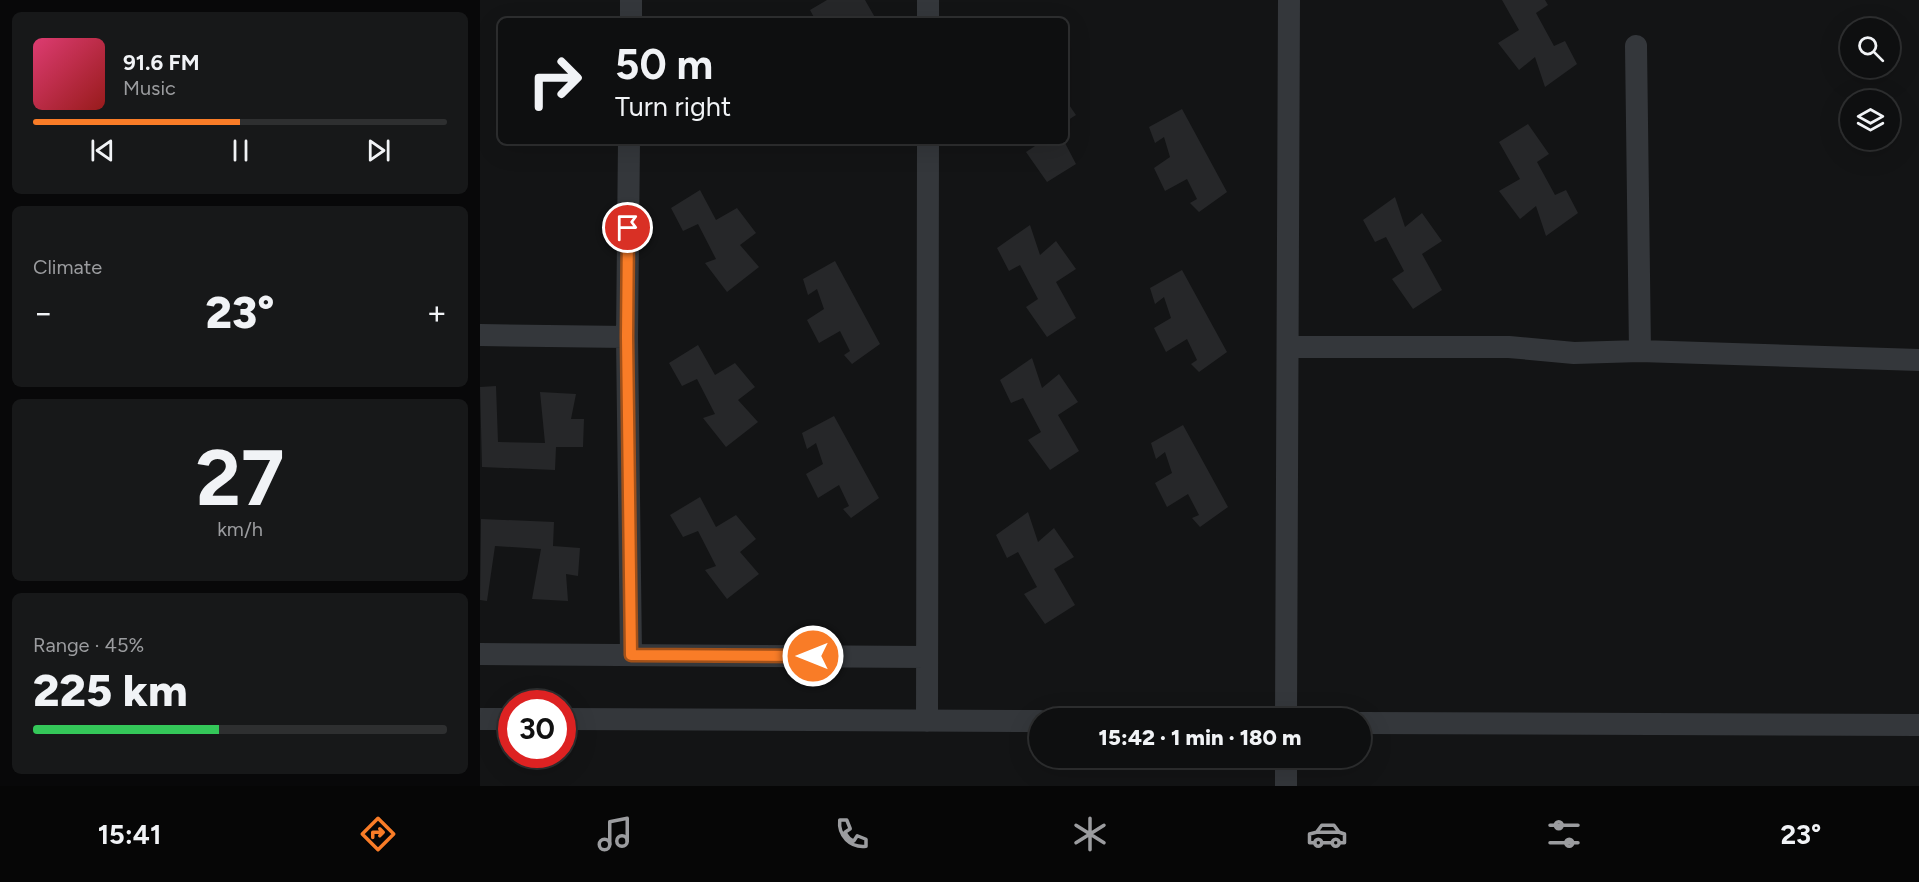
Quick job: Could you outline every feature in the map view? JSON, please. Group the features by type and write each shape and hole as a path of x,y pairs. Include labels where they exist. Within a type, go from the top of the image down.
{"street":[{"path":"631,0 631,18"},
{"path":"928,0 928,18"},
{"path":"1286,708 1289,0"},
{"path":"1636,46 1640,351"},
{"path":"629,144 627,337 631,655"},
{"path":"927,144 927,721"},
{"path":"480,335 627,337"},
{"path":"1288,347 1509,347 1574,353 1640,351 1919,360"},
{"path":"480,654 927,657"},
{"path":"480,719 498,719"},
{"path":"576,719 1029,721"},
{"path":"1371,723 1919,725"},
{"path":"1286,768 1286,786"}],"building":[{"path":"827,0 865,0 875,18 814,18 810,10"},
{"path":"1502,0 1545,0 1548,5 1536,13 1554,46 1565,41 1577,64 1545,87 1535,57 1519,70 1498,43 1519,30"},
{"path":"1068,103 1076,115 1068,120"},
{"path":"1182,109 1227,192 1199,212 1190,203 1197,199 1187,179 1165,191 1154,168 1170,157 1164,137 1155,143 1149,127"},
{"path":"1528,124 1549,154 1537,162 1555,195 1566,190 1578,213 1546,236 1536,206 1520,219 1499,191 1520,179 1499,142"},
{"path":"1038,144 1066,144 1076,164 1047,182 1026,152"},
{"path":"700,190 716,220 737,208 756,233 740,245 759,267 727,292 705,263 716,259 698,224 683,231 671,208"},
{"path":"1395,197 1405,227 1422,213 1442,241 1422,254 1442,290 1413,309 1392,279 1404,271 1386,237 1375,242 1363,220"},
{"path":"1030,225 1040,255 1056,241 1076,269 1056,282 1076,318 1047,337 1026,307 1038,299 1020,265 1009,271 997,248"},
{"path":"835,261 880,344 852,364 844,355 850,351 840,331 819,343 807,320 824,309 817,289 808,295 803,279"},
{"path":"1182,270 1227,352 1199,372 1191,364 1197,360 1187,339 1166,352 1154,328 1171,318 1164,297 1155,304 1150,288"},
{"path":"698,345 715,375 735,363 755,387 738,400 758,422 726,447 703,418 715,414 697,379 682,386 669,363"},
{"path":"1032,358 1042,388 1059,374 1078,402 1058,415 1079,451 1050,470 1028,440 1041,432 1023,398 1011,403 1000,380"},
{"path":"496,386 498,442 545,443 540,392 576,394 571,419 584,419 583,447 556,447 555,470 482,467 480,387"},
{"path":"834,416 879,498 851,518 843,509 849,506 839,485 818,498 806,474 823,464 816,443 807,449 802,433"},
{"path":"1183,425 1228,507 1200,527 1192,518 1199,515 1188,494 1167,507 1155,483 1172,473 1165,452 1156,459 1151,443"},
{"path":"700,497 716,527 736,515 756,539 740,552 759,574 727,599 705,570 716,566 698,531 683,537 670,515"},
{"path":"1028,512 1038,542 1054,528 1074,557 1054,569 1075,605 1045,624 1024,594 1037,587 1018,552 1007,558 996,535"},
{"path":"481,519 554,522 553,546 580,548 578,576 566,574 568,601 532,599 541,549 495,546 487,601 480,600"}],"route":[{"path":"628,228 631,655 813,656"}]}
